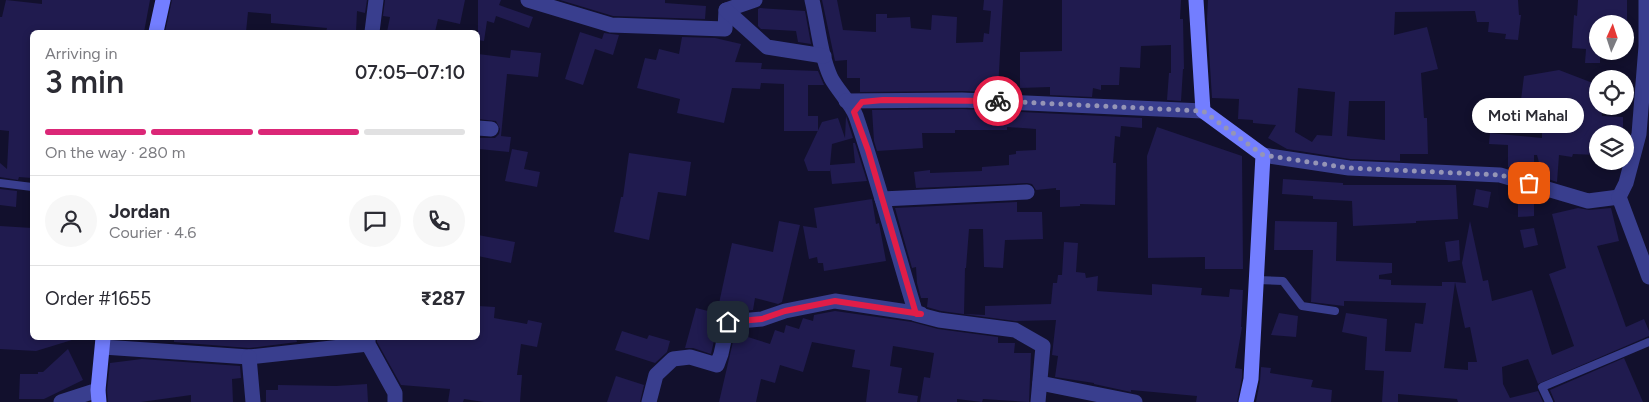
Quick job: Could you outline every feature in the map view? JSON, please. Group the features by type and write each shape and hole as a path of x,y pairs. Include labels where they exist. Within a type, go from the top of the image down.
{"street":[{"path":"156,30 163,0"},
{"path":"372,30 376,0"},
{"path":"528,0 611,25 682,29 724,29 726,10"},
{"path":"726,10 755,0"},
{"path":"812,0 824,56 831,76 854,105 916,314 939,320 1015,330 1044,346 1038,402"},
{"path":"1196,0 1203,111"},
{"path":"1646,0 1645,110 1626,183 1619,197 1649,277"},
{"path":"726,10 767,47 824,56"},
{"path":"854,105 883,100 962,100 1203,111 1263,155 1349,168 1500,175 1588,201 1619,197"},
{"path":"1246,402 1250,379 1263,155"},
{"path":"882,199 1027,192"},
{"path":"649,402 656,375 673,359 690,357 716,365 721,354 728,322 762,319 785,311 835,301 921,314"},
{"path":"61,402 98,396 103,342 249,356 368,341 394,393 395,402"},
{"path":"249,356 253,402"},
{"path":"1040,383 1135,402"}],"lane":[{"path":"0,183 30,187"},
{"path":"1256,280 1283,281 1302,306 1335,311"},
{"path":"1549,402 1542,387 1649,342"}],"building":[{"path":"6,0 42,4 42,0 150,0 144,30 30,30 30,178 19,177 18,180 0,177 0,163 7,169 9,131 0,130 0,17 2,17"},
{"path":"172,0 367,0 365,13 357,11 356,30 326,30 327,28 271,23 271,14 248,12 246,30 165,30"},
{"path":"385,0 465,0 460,24 438,19 435,30 387,30 390,17 383,16"},
{"path":"478,0 501,0 499,5 533,17 529,28 496,16 494,23 487,21 484,41 480,40 480,30 478,30"},
{"path":"560,0 665,0 665,3 706,6 705,19 613,16"},
{"path":"822,0 837,0 843,30 876,32 876,14 887,14 887,18 910,17 911,28 931,30 932,15 957,17 956,43 983,42 984,33 989,34 991,11 983,10 984,0 1003,0 998,89 994,89 994,92 860,92 860,78 847,78 847,60 835,61"},
{"path":"1062,0 1181,0 1180,19 1183,19 1184,69 1181,101 1167,100 1169,73 1171,73 1171,45 1141,46 1140,68 1120,67 1119,85 1101,85 1101,90 1093,88 1092,97 1050,95 1050,87 1020,88 1020,52 1062,51"},
{"path":"1208,0 1518,0 1519,15 1521,15 1518,40 1505,39 1506,34 1488,32 1489,22 1477,22 1475,11 1395,12 1394,35 1427,27 1438,69 1421,73 1424,118 1427,118 1428,154 1400,154 1400,161 1350,159 1287,149 1268,138 1276,125 1253,123 1253,120 1238,119 1239,99 1212,98 1207,19","holes":["1298,88 1335,92 1332,136 1317,135 1312,142 1295,132","1349,101 1385,101 1385,140 1347,136"]},
{"path":"1578,0 1627,0 1627,15 1589,15 1589,60 1600,60 1600,63 1585,63 1586,49 1572,48 1574,15 1577,16"},
{"path":"758,9 805,11 811,44 798,42 796,31 761,29 758,26"},
{"path":"580,32 602,39 604,33 619,35 613,55 595,49 583,85 565,79"},
{"path":"682,37 715,38 741,44 735,62 762,63 761,69 818,71 824,85 808,85 808,116 818,116 818,131 784,131 784,84 761,83 760,89 732,88 724,123 677,113 680,99 637,88 645,58 656,60 659,49 679,54"},
{"path":"511,50 541,53 538,77 507,74 501,136 511,137 509,152 480,149 480,138 495,138 499,134 500,129 496,121 480,119 480,54 510,58"},
{"path":"1559,70 1589,82 1589,115 1623,117 1623,125 1589,125 1589,155 1573,154 1572,157 1559,155 1557,182 1545,178 1545,170 1541,170 1537,155 1534,155 1534,169 1508,167 1508,145 1489,144 1490,133 1542,138 1542,117 1519,116 1524,76"},
{"path":"962,109 1142,118 1142,128 1121,126 1120,137 1115,136 1113,163 1116,163 1115,205 1080,204 1080,206 1060,207 1060,190 1056,190 1056,188 1036,190 1032,184 1027,183 916,188 914,172 930,170 930,173 982,171 982,167 1009,165 1009,155 1016,154 1016,151 1036,150 1036,129 1007,127 1007,130 955,130 955,133 922,133 923,148 877,151 874,141 872,110"},
{"path":"846,116 853,138 832,144 830,165 855,163 853,143 855,143 867,181 832,184 830,168 830,171 808,171 804,160 822,122 838,118 845,138"},
{"path":"1157,127 1242,156 1243,269 1205,269 1205,257 1148,258 1147,156"},
{"path":"512,149 528,152 524,169 540,172 537,187 505,181"},
{"path":"629,153 691,162 686,196 658,192 649,240 614,232 621,197 623,197"},
{"path":"1283,179 1343,183 1343,185 1456,185 1458,219 1353,226 1352,201 1313,199 1313,196 1282,194"},
{"path":"0,189 17,191 16,207 0,205"},
{"path":"1476,189 1491,192 1488,208 1473,205"},
{"path":"872,199 876,224 879,223 886,261 824,271 823,263 818,263 817,257 809,259 803,226 817,228 814,208"},
{"path":"1017,202 1017,212 1042,212 1043,239 1005,240 1003,268 984,267 983,229 969,229 965,268 964,314 985,315 985,306 1051,304 1053,283 1057,283 1058,275 1062,275 1064,242 1078,243 1076,272 1085,273 1086,278 1098,276 1097,291 1152,295 1152,284 1202,288 1201,295 1229,297 1230,289 1243,290 1242,327 1235,368 1242,369 1237,402 1196,402 1197,396 1131,390 1131,392 1094,383 1055,377 1058,356 1052,355 1056,320 1015,321 941,311 927,307 928,298 921,298 917,283 916,267 912,268 895,208"},
{"path":"1518,203 1534,203 1534,216 1518,217"},
{"path":"1578,208 1589,210 1611,208 1619,241 1597,246 1626,327 1644,319 1649,336 1538,384 1528,359 1502,367 1503,384 1510,398 1538,391 1543,402 1458,402 1457,399 1398,394 1398,402 1382,402 1384,371 1365,370 1367,337 1342,332 1346,313 1387,319 1385,351 1411,352 1415,323 1423,324 1426,303 1344,301 1344,306 1311,302 1313,250 1274,250 1275,221 1337,222 1336,261 1392,263 1392,273 1379,275 1379,279 1391,280 1391,285 1442,286 1442,282 1455,282 1466,283 1462,263 1470,221 1483,281 1488,280 1492,301 1532,290 1552,355 1574,346 1549,274 1566,268 1552,214","holes":["1455,282 1465,328 1470,327 1477,362 1468,362 1468,370 1444,368"]},
{"path":"779,221 800,225 782,302 778,304 755,298 753,310 736,312 718,308 732,243 773,252"},
{"path":"0,226 30,228 30,340 72,340 36,351 0,349"},
{"path":"1534,228 1538,245 1524,248 1520,230"},
{"path":"480,235 515,242 511,263 480,256"},
{"path":"1459,240 1460,260 1448,262 1445,242"},
{"path":"480,306 495,307 494,318 527,324 528,320 542,323 537,347 521,344 517,375 522,375 520,402 484,402 464,399 463,402 448,402 450,389 401,385 377,340 480,340"},
{"path":"696,308 720,314 711,354 693,348 685,348"},
{"path":"835,311 912,322 938,329 998,337 998,343 1015,343 1014,353 1031,353 1029,402 983,399 982,402 957,399 957,402 920,402 924,377 930,378 934,353 893,346 890,366 902,368 898,393 918,396 917,402 866,402 870,370 852,367 855,350 812,342 803,372 780,365 775,383 761,379 756,402 719,402 735,333 770,344 775,330 784,333 786,325 799,329 803,318 813,321 814,315"},
{"path":"1279,313 1298,316 1296,337 1271,335"},
{"path":"622,331 647,339 649,335 670,341 667,352 655,363 615,350"},
{"path":"174,340 296,340 297,342 249,348 174,342"},
{"path":"68,349 83,380 44,399 19,399 20,374 38,374 38,372 43,372"},
{"path":"1624,358 1643,402 1555,402 1550,390"},
{"path":"142,359 240,366 241,378 232,379 233,402 191,402 191,395 141,402 108,402 107,390 110,363"},
{"path":"1261,367 1271,368 1270,373 1313,380 1311,387 1332,390 1331,402 1256,402"},
{"path":"616,376 644,385 640,402 607,402"},
{"path":"367,384 368,402 266,402 266,390 278,390 278,385 336,386"}],"way so far":[{"path":"998,101 1203,111 1263,155 1349,168 1500,175 1529,183"}],"place":[{"name":"Moti Mahal","path":"1529,183"}],"route":[{"path":"728,322 762,319 785,311 835,301 861,305 921,314 916,314 899,260 868,150 854,112 862,102 883,100 998,101"}]}
